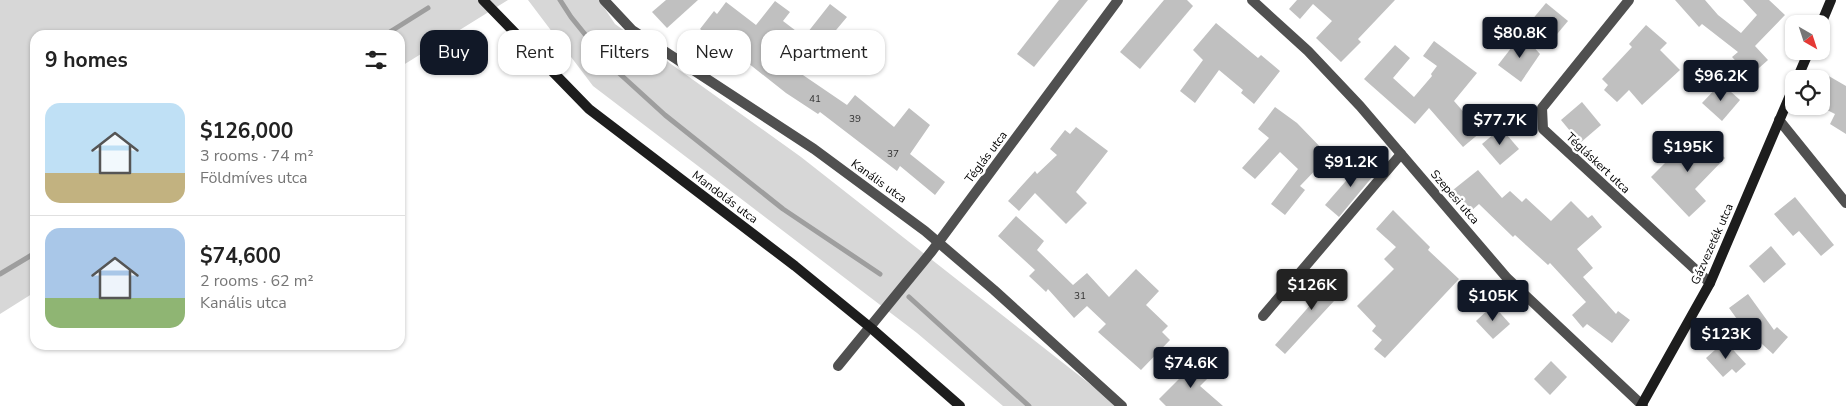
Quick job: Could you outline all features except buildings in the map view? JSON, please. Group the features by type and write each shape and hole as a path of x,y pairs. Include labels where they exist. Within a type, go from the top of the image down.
{"street":[{"name":"Mandolás utca","path":"483,0 589,109 795,266 871,328 960,406"},
{"name":"Kanális utca","path":"604,0 632,30 814,149 939,241 1122,406"},
{"name":"Téglás utca","path":"838,366 871,328 939,241 1118,0"},
{"name":"Szepesi utca","path":"1252,0 1308,51 1401,154 1507,278 1642,406"},
{"name":"Tégláskert utca","path":"1629,0 1542,108 1543,129 1710,283"},
{"path":"1825,15 1831,0"},
{"name":"Gázvezeték utca","path":"1642,406 1710,283 1785,106"},
{"path":"1779,120 1846,203"},
{"path":"1264,316 1401,154"}],"shaded area":[{"path":"0,0 508,0 460,30 420,30 420,55 405,64 405,30 30,30 30,295 0,314"},
{"path":"528,0 599,0 615,24 623,30 581,30 581,70 571,57 571,30 551,30"},
{"path":"667,61 677,68 677,75 686,75 801,157 1118,406 1003,406 917,333 593,86 585,75 667,75"}],"waterway":[{"path":"560,0 571,17 609,64 665,115 783,209 880,274"},
{"path":"393,30 428,8"},
{"path":"0,274 30,256"},
{"path":"909,297 1029,406"}]}
